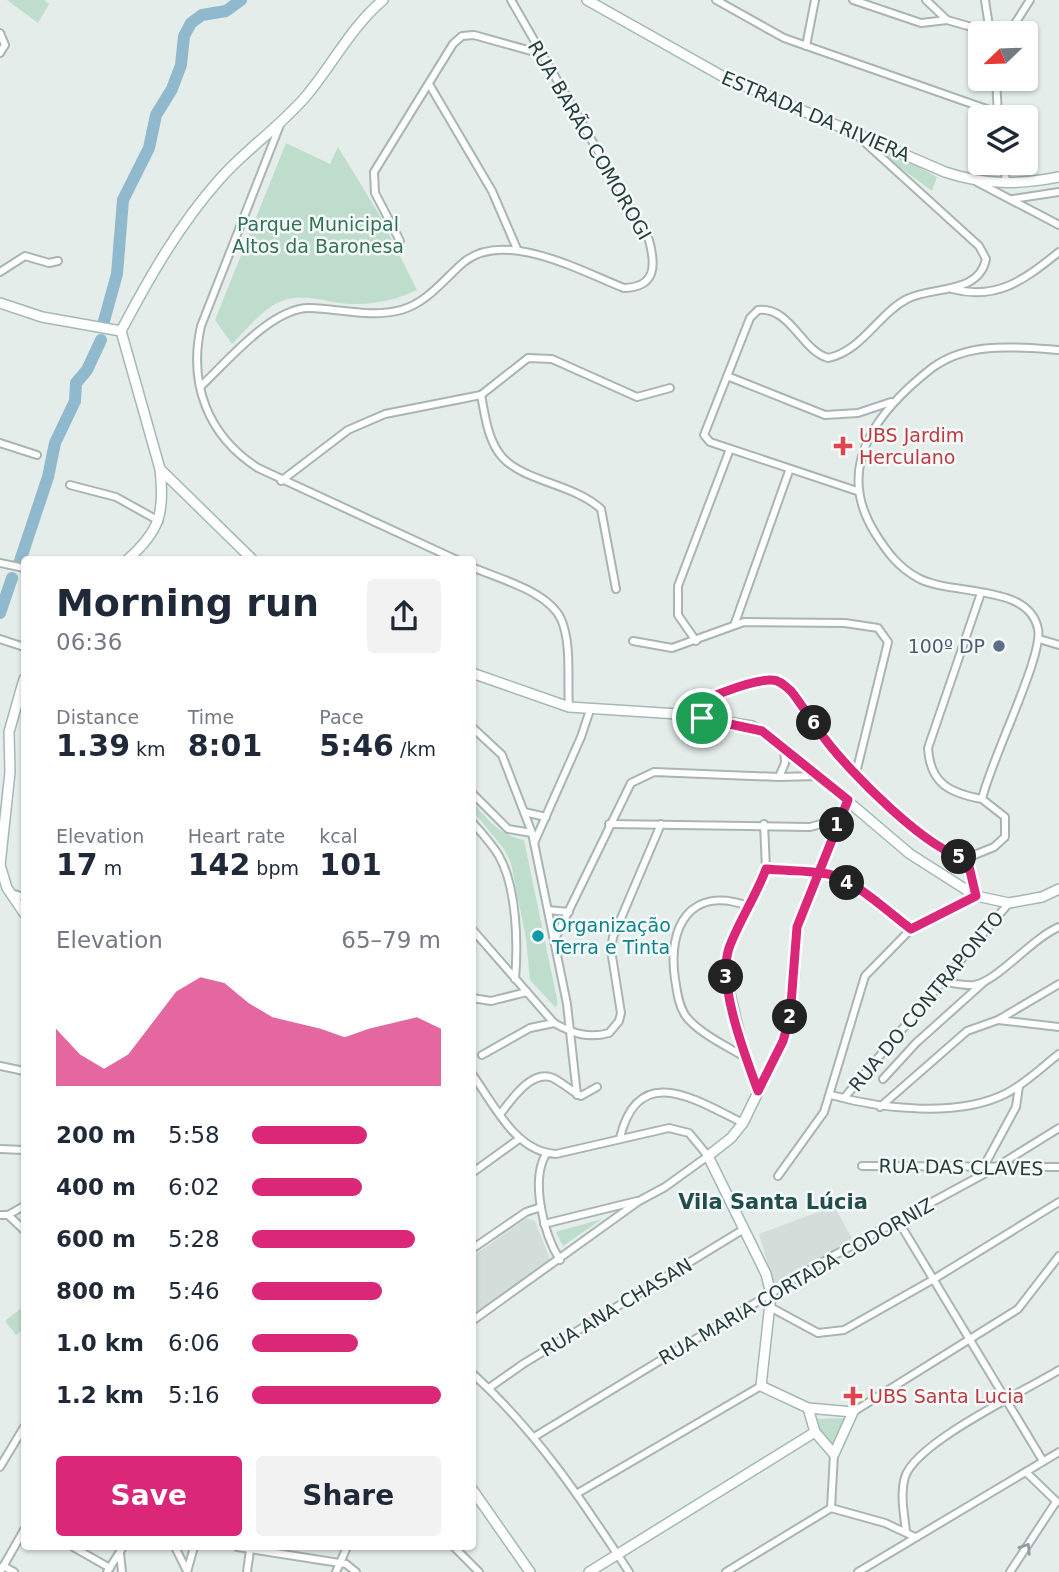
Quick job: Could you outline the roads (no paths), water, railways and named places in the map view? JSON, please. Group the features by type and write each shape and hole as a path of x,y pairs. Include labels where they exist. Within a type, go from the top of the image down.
{"street":[{"path":"131,556 146,543 159,521 162,501 160,469 121,331 147,281 206,195 233,164 281,124 308,93 354,30 383,0"},
{"name":"RUA BARÃO COMOROGI","path":"200,387 264,328 294,310 309,308 349,313 401,310 426,297 475,254 488,249 517,249 624,288 636,288 647,281 654,260 638,221 511,0"},
{"name":"ESTRADA DA RIVIERA","path":"587,0 722,76 945,172 977,182 1006,183 1059,177"},
{"path":"716,0 784,38 970,105"},
{"path":"806,46 815,0"},
{"path":"853,0 921,23 947,20 968,26"},
{"path":"926,0 947,20"},
{"path":"985,0 988,21"},
{"path":"1017,21 1030,0"},
{"path":"0,33 5,42 0,53"},
{"path":"400,241 374,193 374,172 453,44 462,36 486,37 542,54"},
{"path":"429,84 505,217 517,249"},
{"path":"281,124 201,326 198,343 200,387 211,420 222,439 236,454 281,481 448,556"},
{"path":"855,133 984,252 985,265 979,273 953,289"},
{"path":"1005,175 1006,183"},
{"path":"977,182 1059,225"},
{"path":"1010,199 1059,191"},
{"path":"857,491 789,471 706,439 705,429 750,318 758,310 774,312 813,350 828,358 851,347 904,300 923,293 953,289 982,294 1004,290 1025,279 1059,252"},
{"path":"0,272 25,256 49,263 58,261"},
{"path":"1,304 42,317 121,331"},
{"path":"982,799 993,759 1039,639 1033,615 1021,605 921,580 902,568 887,552 870,526 857,491 863,451 874,429 893,402 940,362 957,354 996,348 1059,350"},
{"path":"281,481 348,430 369,419 481,396 528,358 538,356 637,397 670,388"},
{"path":"727,376 825,415 858,413 893,402"},
{"path":"481,396 491,436 503,458 518,468 583,495 601,509 616,589"},
{"path":"0,443 37,455"},
{"path":"696,641 678,615 678,586 730,449"},
{"path":"160,469 249,556"},
{"path":"735,622 789,471"},
{"path":"69,485 116,497 159,521"},
{"path":"0,563 21,567"},
{"path":"476,569 542,599 561,618 565,633 569,707"},
{"path":"678,714 691,705 755,684 773,680 781,682 791,691 824,738 886,803 944,850 967,858 994,847 1005,836 1005,817 982,799 958,795 941,786 931,771 928,748 981,593"},
{"path":"633,641 672,648 696,641 735,622 861,624 878,628 888,642 856,773"},
{"path":"0,639 21,646"},
{"path":"1039,639 1059,645"},
{"path":"476,674 569,707 678,714 752,726 820,776 910,854 976,896 1009,903 1042,897 1059,889"},
{"path":"21,690 9,733 10,772 1,876 11,893 21,900"},
{"path":"534,844 590,710"},
{"path":"476,731 502,755 532,833 570,1032 577,1095"},
{"path":"0,741 9,733"},
{"path":"779,777 785,763 784,747"},
{"path":"554,941 631,783 654,772 820,776"},
{"path":"476,797 508,829 532,833"},
{"path":"476,1318 561,1260 639,1201 708,1156 731,1138 743,1123 783,1041 794,980 797,927 848,800"},
{"path":"524,812 546,817"},
{"path":"609,824 764,824 810,827 839,819"},
{"path":"476,934 554,1023 570,1032 601,1035 609,1033 620,1021 621,1013 611,950 613,937 661,824"},
{"path":"758,1091 746,1058 725,967 729,949 766,869 764,824"},
{"path":"476,827 499,857 505,870 517,941 515,979"},
{"path":"967,858 976,896"},
{"path":"766,869 830,874 851,885 911,929"},
{"path":"778,1176 814,1128 831,1095 836,1066 865,976 911,929 976,896"},
{"path":"746,1058 692,1023 681,1007 672,953 686,914 705,902 734,901 748,906"},
{"name":"RUA DO CONTRAPONTO","path":"844,1098 1009,903"},
{"path":"548,910 569,912"},
{"path":"883,1079 916,1043 984,982 1028,945 1059,927"},
{"path":"942,981 972,985 984,982"},
{"path":"880,1107 967,1031 998,1020 1059,984"},
{"path":"476,999 491,1001 527,992"},
{"path":"998,1020 1059,1027"},
{"path":"482,1055 530,1028 554,1023"},
{"path":"831,1095 880,1107 974,1105 1018,1086 1059,1054"},
{"path":"0,1066 21,1070"},
{"path":"501,1113 523,1089 541,1076 551,1077 577,1095 584,1096 597,1087"},
{"path":"476,1079 519,1139 546,1154 669,1128 683,1130 695,1137 708,1156 744,1229 771,1294 761,1386"},
{"path":"983,1168 1016,1107 1018,1086"},
{"path":"620,1138 634,1105 663,1091 685,1094 743,1123"},
{"name":"RUA MARIA CORTADA CODORNIZ","path":"534,1437 897,1219 993,1169 1059,1128"},
{"path":"476,1170 519,1139"},
{"path":"0,1149 21,1150"},
{"path":"546,1154 540,1171 541,1207 544,1224 561,1260"},
{"name":"RUA DAS CLAVES","path":"862,1166 993,1169 1059,1167"},
{"path":"544,1224 639,1201"},
{"path":"770,1307 807,1330 830,1333 869,1318 1059,1202"},
{"path":"21,1207 4,1215 21,1228"},
{"path":"476,1246 526,1212 541,1207"},
{"path":"897,1219 1043,1461"},
{"name":"RUA ANA CHASAN","path":"489,1388 523,1364 744,1229"},
{"path":"831,1508 834,1454 853,1412 1022,1306 1059,1256"},
{"path":"906,1531 902,1489 908,1469 939,1440 1059,1370"},
{"path":"476,1377 534,1437 578,1493 629,1572"},
{"path":"761,1386 808,1408 853,1412"},
{"path":"578,1493 761,1386"},
{"path":"808,1408 815,1432 834,1454"},
{"path":"0,1468 21,1432"},
{"path":"589,1572 815,1432"},
{"path":"858,1572 1059,1451"},
{"path":"1010,1572 1058,1502 1026,1472"},
{"path":"476,1495 530,1572"},
{"path":"726,1572 831,1508 906,1531 915,1537"},
{"path":"14,1572 2,1569 21,1535"},
{"path":"78,1550 108,1570 121,1550"},
{"path":"122,1550 122,1572"},
{"path":"176,1550 187,1572"},
{"path":"187,1572 193,1550"},
{"path":"247,1572 250,1550 341,1563 356,1572"},
{"path":"337,1572 346,1550"},
{"path":"457,1550 479,1572"}],"waterway":[{"path":"104,321 117,274 123,200 149,148 156,115 172,89 181,65 184,36 191,23 202,15 226,11 241,0"},
{"path":"22,556 48,477 55,443 75,401 76,383 87,370 101,340"},
{"path":"19,564 21,558"},
{"path":"0,613 12,578"}],"place":[{"name":"UBS Jardim Herculano","path":"843,446"},
{"name":"100º DP","path":"999,646"},
{"name":"Organização Terra e Tinta","path":"538,936"},
{"name":"UBS Santa Lucia","path":"853,1396"}],"district":[{"name":"Vila Santa Lúcia","path":"773,1202"}],"park label":[{"name":"Parque Municipal Altos da Baronesa","path":"318,235"}]}
